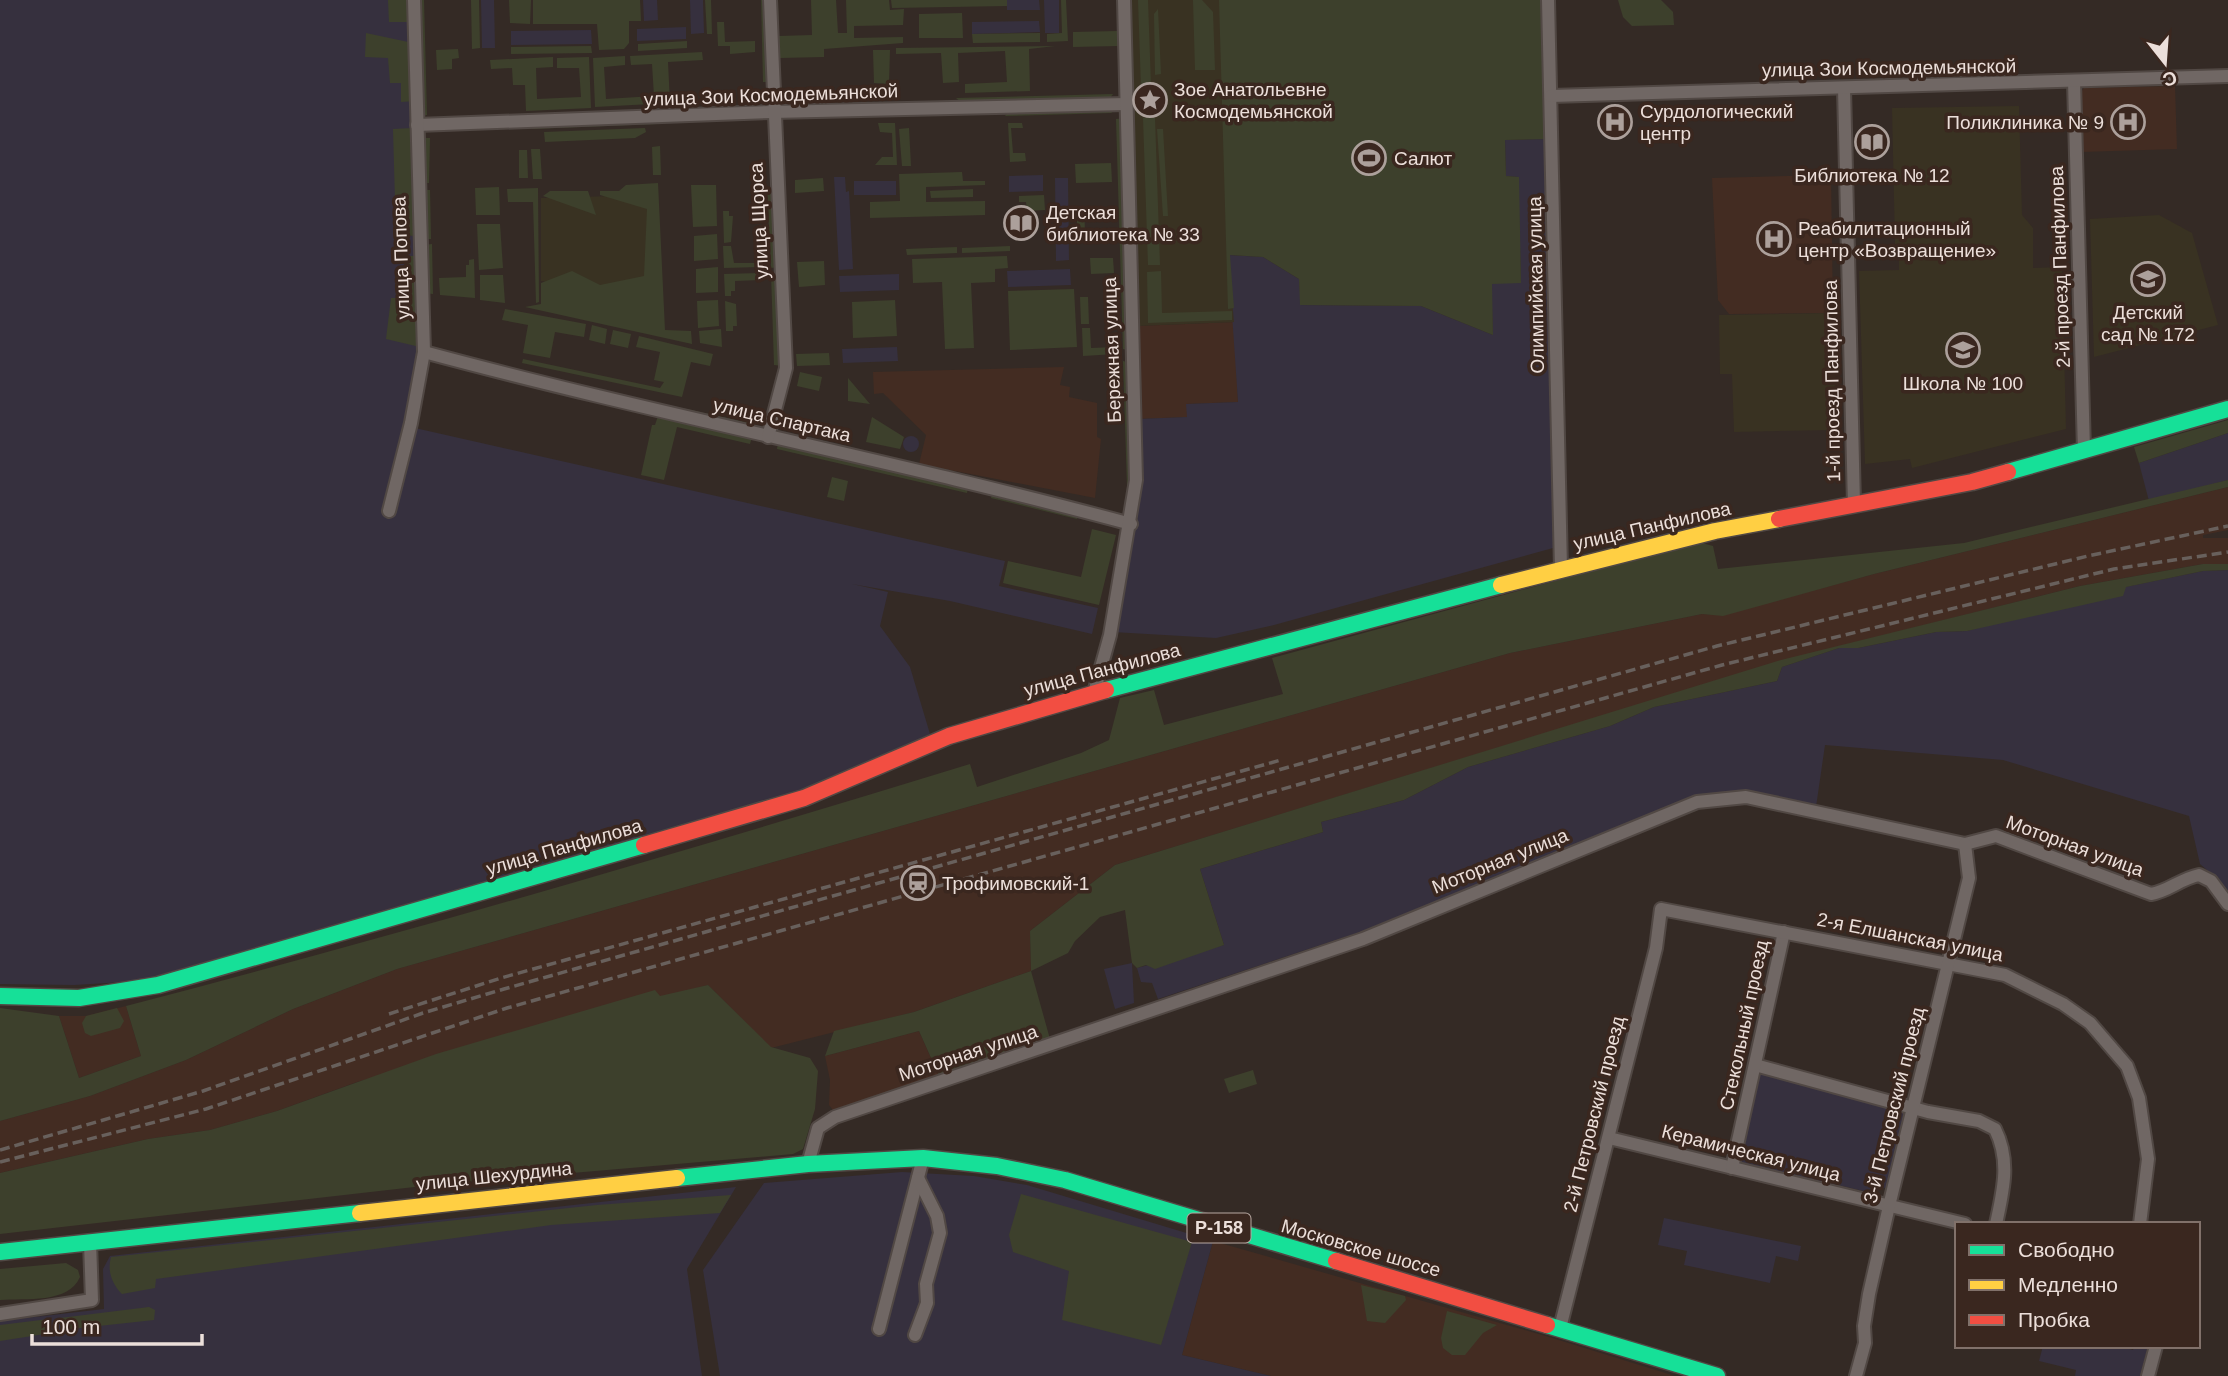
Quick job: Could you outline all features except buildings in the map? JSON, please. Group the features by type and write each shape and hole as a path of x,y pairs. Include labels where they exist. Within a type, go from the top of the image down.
{"main road":[{"name":"улица Панфилова","path":"0,996 92,998 149,988 804,798 949,736 1094,693 1560,569 1715,531 1972,482 2228,409"},
{"name":"улица Шехурдина","path":"0,1252 808,1164 923,1158 992,1166"},
{"name":"Московское шоссе","path":"992,1166 1065,1180 1209,1226 1717,1376"}],"street":[{"name":"улица Попова","path":"389,510 411,423 424,352 414,0"},
{"name":"улица Щорса","path":"768,437 786,369 772,112 770,0"},
{"name":"Бережная улица","path":"1094,693 1110,635 1131,524 1136,480 1124,0"},
{"name":"Олимпийская улица","path":"1548,0 1560,569"},
{"name":"улица Зои Космодемьянской","path":"1551,96 2228,76"},
{"name":"2-й проезд Панфилова","path":"2074,82 2084,451"},
{"name":"1-й проезд Панфилова","path":"1844,88 1854,505"},
{"name":"улица Зои Космодемьянской","path":"417,125 772,112 1126,104"},
{"name":"улица Спартака","path":"424,352 768,437 978,483 1131,524"},
{"name":"Моторная улица","path":"808,1164 818,1128 835,1118 1363,939 1697,802 1746,797 1965,844 1996,836 2151,894 2165,892 2177,881 2199,875 2211,881 2228,904"},
{"name":"3-й Петровский проезд","path":"1856,1376 1865,1343 1864,1326 1869,1294 1969,878 1965,844"},
{"name":"2-я Елшанская улица","path":"1661,909 2006,975 2063,1004 2090,1023 2127,1066 2146,1131 2148,1159 2140,1222"},
{"name":"2-й Петровский проезд","path":"1560,1328 1656,948 1661,909"},
{"name":"Стекольный проезд","path":"1732,1168 1784,932"},
{"path":"1755,1065 1979,1121 1994,1129 2003,1151 2006,1171 1996,1222"},
{"name":"Керамическая улица","path":"1609,1138 1958,1222"},
{"path":"878,1329 923,1158"},
{"path":"915,1335 928,1303 926,1284 940,1233 937,1216 918,1178"},
{"path":"0,1314 63,1307 92,1300 90,1242"},
{"path":"2148,1376 2155,1348"}],"shaded area":[{"path":"0,0 409,0 420,347 387,509 397,509 415,428 1005,561 999,586 1098,608 1092,634 950,601 852,584 888,592 880,626 910,667 930,734 816,787 141,981 74,985 0,984"},
{"path":"481,0 494,0 495,48 482,48"},
{"path":"643,0 657,0 658,20 644,21"},
{"path":"690,0 703,0 704,33 691,34"},
{"path":"1007,0 1039,0 1040,10 1007,10"},
{"path":"1044,0 1059,0 1059,33 1045,33"},
{"path":"1128,0 1229,0 1228,255 1234,322 1135,326"},
{"path":"1039,21 1040,32 972,34 972,22"},
{"path":"686,27 686,39 637,41 637,29"},
{"path":"591,30 592,44 511,45 511,31"},
{"name":"Поликлиника № 9","path":"2175,86 2177,149 2081,152 2079,95 2084,88"},
{"name":"Школа № 100","path":"2019,106 2022,215 2033,228 2033,268 2062,267 2066,429 1912,468 1910,459 1865,464 1859,271 1899,270 1899,244 1895,244 1892,108"},
{"path":"1547,139 1556,535 1553,548 1274,625 1216,638 1113,632 1140,484 1138,419 1187,417 1186,404 1238,402 1228,255 1263,257 1299,279 1301,305 1421,306 1493,335 1491,283 1521,283 1518,177 1506,176 1505,140"},
{"path":"1043,175 1043,191 1009,192 1009,176"},
{"name":"Реабилитационный центр «Возвращение»","path":"1831,175 1833,313 1729,314 1718,300 1712,178"},
{"path":"834,177 845,177 846,192 849,191 853,269 839,270"},
{"path":"1055,178 1068,178 1069,260 1056,261"},
{"path":"854,181 896,181 896,195 854,195"},
{"path":"651,195 651,310 572,285 541,281 541,198"},
{"name":"Детский сад № 172","path":"2159,215 2192,233 2218,325 2094,357 2090,219"},
{"path":"1070,269 1071,285 1008,287 1007,271"},
{"path":"899,274 899,290 840,292 839,276"},
{"path":"1833,313 1837,413 1832,430 1734,432 1732,374 1720,374 1719,315"},
{"path":"1234,322 1238,402 1187,404 1188,417 1138,419 1135,326"},
{"path":"897,347 898,361 843,363 842,349"},
{"path":"1064,367 1060,385 1070,387 1069,397 1097,403 1097,437 1101,439 1095,498 919,464 926,435 883,393 874,394 873,372"},
{"path":"2228,433 2228,480 2149,501 2139,463"},
{"path":"908,436 914,436 919,444 917,450 908,452 903,447 903,441"},
{"path":"2228,487 2228,530 2203,535 2203,538 2228,538 2228,564 2203,564 2080,586 1781,661 1115,865 1030,931 1031,971 914,1012 771,1048 708,985 357,1082 277,1111 210,1130 148,1139 0,1173 0,1121 90,1096 186,1060 293,1009 397,969 1510,653 1702,614 1723,615 1874,574"},
{"path":"2228,570 2228,894 2216,878 2200,864 2189,816 2003,760 1825,745 1816,807 1744,793 1694,796 1360,932 1158,999 1152,983 1141,982 1137,968 1224,945 1200,869 1323,832 1321,822 1404,800 1468,767 1610,726 1654,707 1777,681 1782,667 1839,648 1858,648 1936,632 1967,631 2125,587 2203,571"},
{"path":"1132,963 1134,1003 1115,1009 1104,969"},
{"path":"126,1006 141,1056 79,1078 59,1016 86,1016"},
{"path":"919,1031 940,1078 841,1112 833,1110 829,1105 830,1080 825,1056"},
{"path":"1758,1071 1905,1108 1889,1186 1872,1193 1738,1162"},
{"path":"902,1172 974,1176 1027,1185 1213,1241 1182,1355 1271,1376 720,1376 703,1270 764,1183"},
{"path":"736,1187 687,1269 702,1376 0,1376 0,1321 104,1309 103,1269 110,1256"},
{"path":"1664,1218 1801,1246 1798,1261 1776,1256 1770,1283 1684,1265 1687,1251 1658,1245"},
{"path":"1213,1241 1675,1376 1271,1376 1182,1355"},
{"path":"2042,1348 2147,1348 2140,1376 2075,1376 2076,1370 2039,1361"}],"green space":[{"path":"388,0 409,0 410,22 389,22"},
{"path":"417,0 424,0 427,115 420,116"},
{"path":"471,0 479,0 480,48 472,49"},
{"path":"509,0 531,0 530,24 510,23"},
{"path":"533,0 640,0 641,21 629,21 629,43 624,49 599,50 597,24 533,24"},
{"path":"705,0 711,0 712,34 707,34"},
{"path":"761,0 767,0 770,82 763,82"},
{"path":"772,0 778,0 779,36 812,35 811,0 836,0 838,33 847,33 846,0 889,0 890,10 904,9 903,25 854,26 854,38 903,37 903,43 824,49 824,57 780,58 780,97"},
{"path":"891,0 1007,0 1007,6 892,8"},
{"path":"1061,0 1066,0 1068,41 1047,42 1047,34 1062,33"},
{"path":"1117,0 1120,0 1123,84 1119,87 1118,46 1073,47 1073,32 1118,31"},
{"path":"1138,0 1148,0 1151,86 1141,87"},
{"path":"1193,0 1202,0 1213,12 1215,70 1195,70"},
{"name":"Салют","path":"1219,0 1543,0 1547,139 1505,140 1506,176 1519,177 1521,283 1492,284 1493,335 1421,306 1300,305 1299,279 1263,257 1230,255 1234,308 1228,309"},
{"path":"1618,0 1661,0 1673,12 1674,25 1632,26 1623,17"},
{"path":"1158,9 1161,74 1155,75 1154,14"},
{"path":"962,13 963,38 919,38 919,14"},
{"path":"717,22 724,22 725,42 755,41 755,52 730,54 730,46 718,46"},
{"path":"366,33 413,43 415,101 401,102 401,83 390,83 388,58 365,57"},
{"path":"1040,33 1040,42 973,43 972,34"},
{"path":"687,41 687,48 638,51 638,44"},
{"path":"591,46 592,53 511,54 511,47"},
{"path":"1055,46 1029,49 1030,91 965,93 965,84 1007,82 1005,51 958,53 959,82 943,83 941,53 896,54 896,48"},
{"path":"458,49 459,58 452,59 452,69 437,70 436,50"},
{"path":"873,50 890,50 889,84 874,83"},
{"path":"702,52 703,60 668,62 670,103 595,107 593,58 625,56 625,65 604,67 606,99 654,96 652,64 631,65 630,56"},
{"path":"553,57 553,67 536,68 537,99 581,97 579,68 557,68 557,58 589,57 591,108 526,111 525,85 513,85 512,68 491,69 490,60"},
{"path":"1113,94 1108,101 963,104 956,98"},
{"path":"1108,107 1112,113 1005,116 1010,110"},
{"path":"1125,118 1128,350 1123,349 1116,119"},
{"path":"1143,118 1155,118 1160,265 1148,265"},
{"path":"658,119 658,124 532,129 532,124"},
{"path":"878,123 895,123 897,165 875,165 882,157 893,157 892,133 880,132"},
{"path":"1008,123 1022,123 1023,128 1011,128 1013,153 1025,153 1026,161 1010,162"},
{"path":"413,128 416,236 396,235 393,129"},
{"path":"645,128 646,132 635,138 545,142 544,132"},
{"path":"909,128 911,166 902,166 899,129"},
{"path":"1157,129 1163,129 1168,216 1163,216"},
{"path":"424,138 430,138 429,183 424,183"},
{"path":"660,146 661,175 653,175 652,147"},
{"path":"531,149 540,149 542,179 533,179"},
{"path":"519,150 527,150 528,178 519,178"},
{"path":"1111,163 1112,182 1076,183 1075,164"},
{"path":"962,172 963,181 985,181 985,185 926,187 926,202 985,201 985,215 870,218 870,202 900,201 899,174"},
{"path":"823,178 824,191 795,193 795,180"},
{"path":"658,183 665,330 691,331 692,344 525,307 541,304 541,283 572,271 600,285 644,276 647,209 600,195 600,191 619,191 626,185"},
{"path":"691,185 716,185 717,226 693,227"},
{"path":"499,187 500,215 476,215 475,188"},
{"path":"538,188 539,302 536,303 533,202 508,202 507,189"},
{"path":"767,189 775,189 779,267 771,268"},
{"path":"973,189 973,197 931,198 930,191"},
{"path":"422,190 430,190 431,239 424,239"},
{"path":"550,191 588,191 596,215 543,196"},
{"path":"1044,195 1045,210 1027,211 1026,202 1019,202 1019,196"},
{"path":"1077,206 1084,206 1085,231 1077,231"},
{"path":"723,211 729,211 729,216 733,216 731,242 724,243"},
{"path":"477,224 500,224 503,268 479,270"},
{"path":"717,234 718,259 694,261 694,236"},
{"path":"432,244 433,294 424,293 423,245"},
{"path":"723,246 731,246 734,263 760,263 760,267 724,268"},
{"path":"1010,246 1010,251 962,253 962,248"},
{"path":"957,247 957,253 907,255 906,249"},
{"path":"405,256 416,256 420,347 386,339 391,298 407,298"},
{"path":"1007,256 1008,268 995,269 995,282 971,283 974,348 945,349 942,282 913,283 912,259"},
{"path":"1090,258 1113,258 1114,273 1091,274"},
{"path":"474,259 475,298 440,295 439,278 466,277 466,265 469,265 469,260"},
{"path":"824,261 825,285 799,287 797,262"},
{"path":"718,267 718,292 696,293 696,269"},
{"path":"1161,271 1162,313 1232,311 1232,320 1148,323 1147,272"},
{"path":"760,273 760,280 735,281 735,291 731,291 731,296 725,296 724,274"},
{"path":"771,273 778,273 784,366 774,365"},
{"path":"480,275 503,275 505,303 480,300"},
{"path":"1074,289 1077,347 1010,350 1008,291"},
{"path":"1080,297 1088,297 1089,324 1081,324"},
{"path":"718,300 719,326 698,328 697,301"},
{"path":"895,300 897,336 853,338 852,302"},
{"path":"725,301 736,304 737,326 733,326 733,331 726,331"},
{"path":"505,309 586,324 584,337 555,332 550,358 523,353 528,325 502,320"},
{"path":"592,325 607,329 605,344 589,340"},
{"path":"1082,328 1090,328 1091,348 1116,347 1116,354 1083,356"},
{"path":"721,329 722,347 700,343 699,331"},
{"path":"613,330 631,334 628,348 610,344"},
{"path":"639,336 713,354 710,366 691,362 682,397 522,363 523,359 660,388 664,382 654,380 660,352 636,347"},
{"path":"829,353 830,365 797,366 796,354"},
{"path":"1123,361 1127,362 1132,479 1130,503 1125,502 1127,487"},
{"path":"800,372 822,377 819,391 797,386"},
{"path":"848,378 870,404 848,401"},
{"path":"659,403 755,424 754,428 658,407"},
{"path":"658,416 752,437 750,444 677,427 664,480 641,475 652,425 655,425"},
{"path":"872,417 904,437 900,449 866,442"},
{"path":"2228,420 2228,433 2139,463 2134,447"},
{"path":"778,442 968,487 967,493 777,449"},
{"path":"832,477 848,481 844,501 827,497"},
{"path":"2228,480 2228,487 1874,574 1723,616 1702,614 1510,653 397,969 293,1009 186,1060 90,1096 0,1121 0,1008 59,1016 79,1078 141,1056 126,1006 550,889 970,764 977,787 1081,753 1109,740 1120,698 1154,690 1164,725 1283,694 1272,658 1698,542 1713,546 1718,569 1964,543"},
{"path":"993,491 1079,512 1077,519 991,498"},
{"path":"1092,529 1116,535 1099,605 1003,583 1008,561 1081,577"},
{"path":"2203,564 2228,564 2228,570 2203,571 2126,587 2123,596 1967,631 1936,632 1858,648 1839,648 1782,667 1777,681 1654,707 1610,726 1468,767 1404,800 1321,822 1323,832 1200,869 1224,945 1155,969 1146,965 1137,968 1132,963 1125,910 1100,917 1075,941 1068,953 1031,971 1030,931 1115,865 1781,660 2080,586"},
{"path":"1031,971 1050,1039 940,1078 919,1031 825,1056 834,1031 914,1012"},
{"path":"708,985 771,1047 810,1058 818,1071 815,1109 803,1149 793,1154 432,1185 0,1234 0,1173 148,1139 210,1130 277,1111 436,1054 655,990 660,996"},
{"path":"117,1008 124,1021 120,1028 91,1036 85,1033 82,1023 86,1016"},
{"path":"1253,1070 1257,1084 1229,1093 1224,1079"},
{"path":"1021,1194 1192,1242 1161,1345 1062,1320 1069,1271 1013,1252 1009,1235"},
{"path":"731,1195 720,1213 551,1225 156,1279 155,1288 122,1294 113,1282 110,1272 111,1257 597,1205"},
{"path":"66,1263 78,1270 80,1277 66,1292 45,1298 0,1300 0,1269"},
{"path":"1361,1285 1405,1296 1406,1300 1385,1323 1367,1321"},
{"path":"149,1307 155,1310 154,1320 62,1330 60,1318"},
{"path":"1447,1311 1497,1325 1483,1333 1465,1355 1452,1355 1443,1348 1441,1338"},
{"path":"49,1319 51,1333 0,1341 0,1325"}],"railway":[{"path":"0,1150 203,1091 423,1013 504,989 1717,646 2088,556 2228,526"},
{"path":"0,1162 206,1109 507,1008 1722,665 2114,569 2228,552"},
{"path":"389,1014 501,978 1281,760"}],"traffic: fast":[{"path":"2008,472 2228,409"},
{"path":"1106,690 1501,585"},
{"path":"0,996 79,998 158,985 644,845"},
{"path":"677,1178 808,1164 923,1158 997,1166 1065,1180 1336,1261"},
{"path":"0,1252 360,1213"},
{"path":"1547,1325 1717,1376"}],"traffic: slow":[{"path":"1501,585 1715,531 1779,519"},
{"path":"360,1213 677,1178"}],"traffic: jam":[{"path":"1779,519 1972,482 2008,472"},
{"path":"644,845 804,798 949,736 1106,690"},
{"path":"1336,1261 1547,1325"}],"place":[{"name":"Зое Анатольевне Космодемьянской","path":"1150,100"},
{"name":"Сурдологический центр","path":"1615,122"},
{"name":"Поликлиника № 9","path":"2128,122"},
{"name":"Библиотека № 12","path":"1872,142"},
{"name":"Салют","path":"1369,158"},
{"name":"Детская библиотека № 33","path":"1021,223"},
{"name":"Реабилитационный центр «Возвращение»","path":"1774,239"},
{"name":"Детский сад № 172","path":"2148,279"},
{"name":"Школа № 100","path":"1963,350"},
{"name":"Трофимовский-1","path":"918,883"}]}
